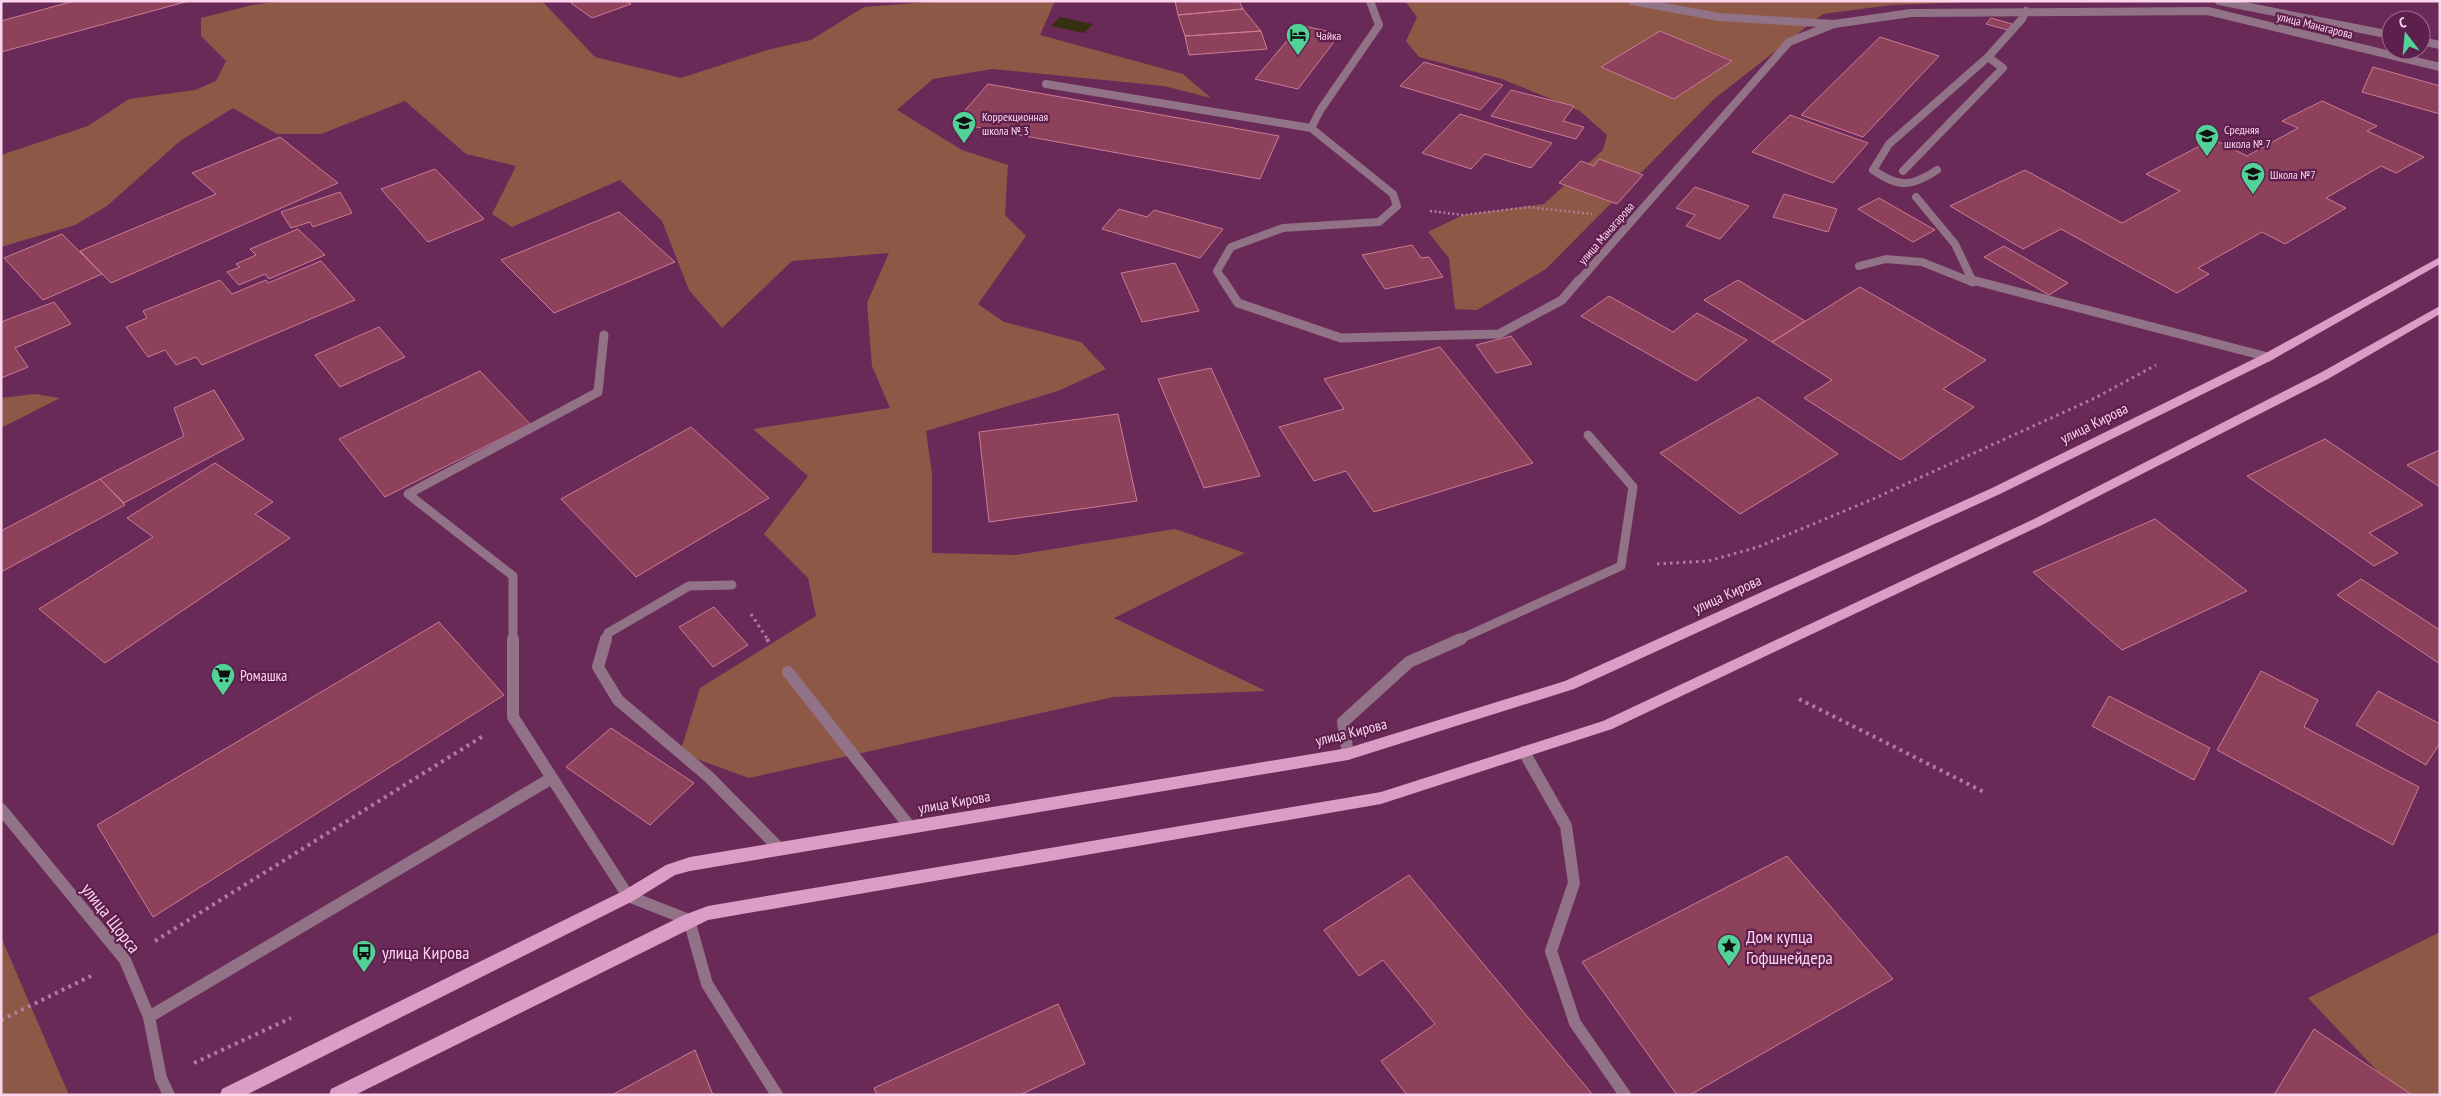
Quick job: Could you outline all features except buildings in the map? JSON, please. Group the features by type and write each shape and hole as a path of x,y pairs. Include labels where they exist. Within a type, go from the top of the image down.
{"main road":[{"name":"улица Кирова","path":"228,1095 628,896 671,870 690,864 1348,754 1569,685 1996,491 2268,357 2440,260"},
{"path":"337,1095 689,920 708,913 1382,798 1607,726 1979,551 2324,376 2440,310"}],"street":[{"path":"1311,128 1321,109 1379,25 1370,1"},
{"path":"1632,1 1720,17 1834,24"},
{"path":"2219,1 2381,33"},
{"path":"1937,170 1923,180 1908,185 1889,181 1874,170 1889,144 1988,57 2022,20 2026,11"},
{"name":"улица Манагарова","path":"1397,206 1379,222 1283,228 1231,247 1216,271 1238,303 1341,338 1499,334 1562,300 1789,42 1834,24 1911,13 2208,11 2440,67"},
{"path":"1903,172 2003,68 1988,57"},
{"path":"1046,84 1311,128 1393,194 1397,206"},
{"path":"1916,197 1955,244 1973,282"},
{"path":"1859,266 1886,259 1922,262 1973,282 2268,357"},
{"path":"604,335 598,392 408,494 513,576 513,718 628,896 689,920 706,980 777,1095"},
{"path":"1348,754 1343,722 1409,662 1621,566 1633,487 1588,435"},
{"path":"732,585 689,586 608,633 598,667 618,700 709,777 780,849"},
{"path":"788,672 910,827"},
{"path":"1524,752 1566,826 1574,884 1551,951 1575,1023 1625,1095"},
{"path":"149,1017 552,778"},
{"name":"улица Щорса","path":"1,809 125,960 149,1017 161,1078 169,1095"}],"path":[{"path":"1397,206 1463,215 1529,207 1588,213 1630,223"},
{"path":"1621,566 1708,561 1758,547 1873,499 2077,406 2164,361"},
{"path":"732,585 788,672"},
{"path":"1799,699 1984,792"},
{"path":"1,1020 125,960 513,718"}],"shaded area":[{"path":"282,1 542,1 595,57 681,78 767,50 811,40 864,7 943,1 1055,1 1040,35 1183,74 1211,98 1164,86 992,69 933,79 897,110 962,150 1008,165 1005,215 1026,236 978,304 1004,322 1081,342 1106,369 1058,391 926,431 932,474 932,553 1016,555 1175,529 1245,553 1114,618 1266,691 1113,697 749,778 680,753 700,688 816,616 808,578 764,534 808,476 753,429 890,408 872,366 867,303 889,253 792,261 722,328 689,290 662,221 620,180 512,227 492,214 516,166 466,154 405,101 321,134 277,134 233,108 180,141 107,206 75,225 1,247 1,155 88,126 129,99 195,90 216,81 226,61 201,36 201,18 252,5"},
{"path":"1405,1 1993,1 1892,5 1823,14 1714,99 1546,269 1477,310 1455,309 1449,258 1428,232 1463,215 1544,204 1603,150 1607,135 1580,111 1502,79 1419,57 1406,41 1417,17","holes":["1660,31 1731,60 1674,99 1602,67"]},
{"path":"1060,17 1093,24 1084,33 1051,26"},
{"path":"35,394 60,398 1,428 1,398"},
{"path":"2440,932 2440,1095 2400,1095 2308,998"},
{"path":"1,937 69,1095 1,1095"}],"place":[{"name":"Чайка","path":"1298,56"},
{"name":"Коррекционная школа № 3","path":"964,144"},
{"name":"Средняя школа № 7","path":"2207,157"},
{"name":"Школа №7","path":"2253,195"},
{"name":"Ромашка","path":"223,696"},
{"name":"Дом купца Гофшнейдера","path":"1729,967"},
{"name":"улица Кирова","path":"364,973"}]}
